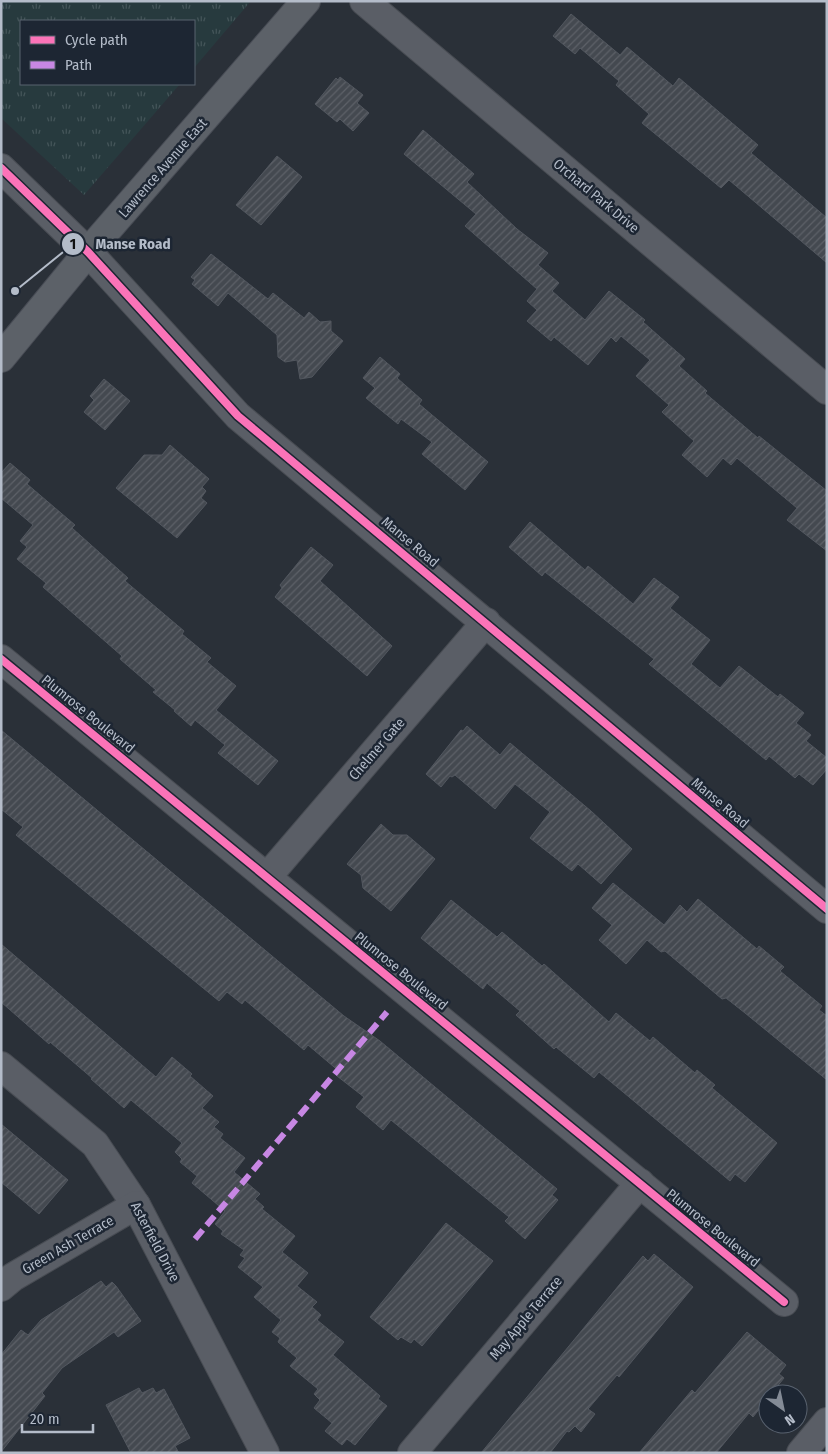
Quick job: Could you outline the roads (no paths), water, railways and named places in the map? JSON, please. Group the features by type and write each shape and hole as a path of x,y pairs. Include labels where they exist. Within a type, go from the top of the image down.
{"main road":[{"name":"Lawrence Avenue East","path":"1,358 88,252 306,1"}],"street":[{"name":"Orchard Park Drive","path":"364,1 827,390"},
{"name":"Manse Road","path":"1,168 88,252 238,416 486,622 827,910"},
{"name":"Chelmer Gate","path":"267,877 486,622"},
{"name":"Plumrose Boulevard","path":"1,659 784,1302"},
{"name":"Asterfield Drive","path":"1,1066 96,1144 136,1205 265,1453"},
{"name":"May Apple Terrace","path":"412,1453 640,1183"},
{"name":"Green Ash Terrace","path":"1,1286 13,1277 136,1205"},
{"path":"801,1453 827,1422"}],"place":[{"name":"Manse Road","path":"15,291"}]}
